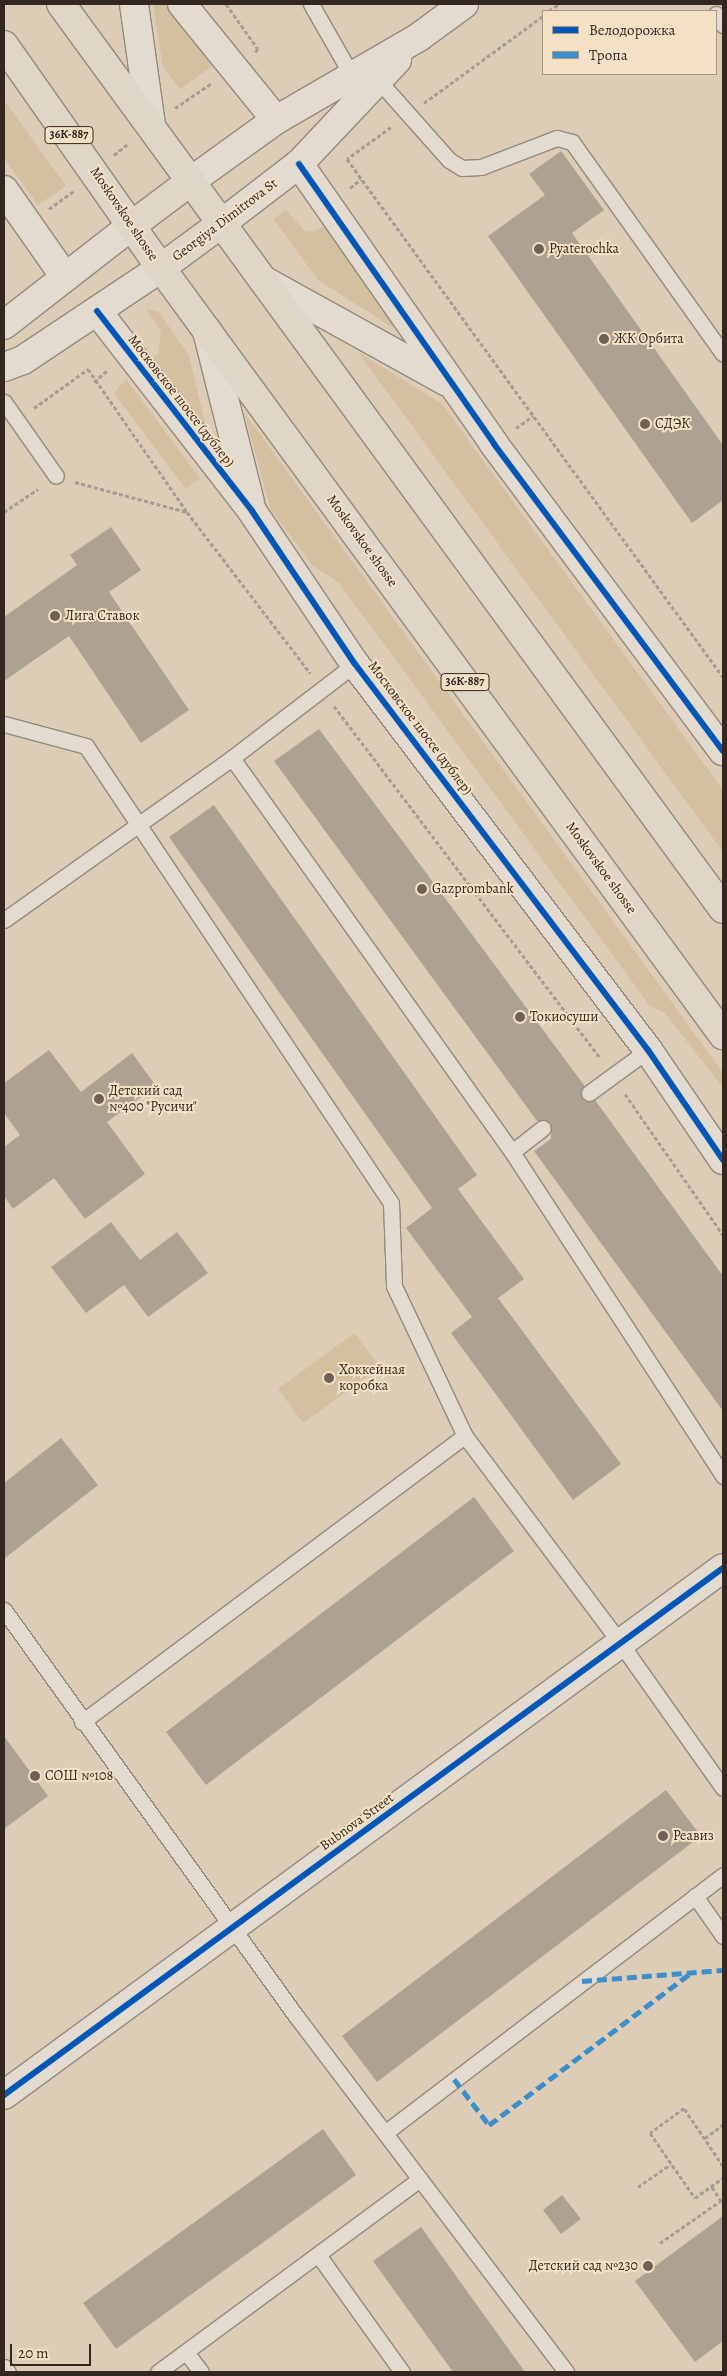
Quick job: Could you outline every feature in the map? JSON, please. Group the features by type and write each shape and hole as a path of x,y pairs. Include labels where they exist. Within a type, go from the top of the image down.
{"main road":[{"path":"61,4 723,909"},
{"name":"Moskovskoe shosse","path":"4,45 160,268 207,329 723,1035"},
{"name":"Georgiya Dimitrova St","path":"131,226 191,181"},
{"name":"Georgiya Dimitrova St","path":"160,268 222,223"}],"street":[{"path":"134,4 151,125"},
{"path":"182,4 276,120"},
{"name":"Georgiya Dimitrova St","path":"191,181 276,120 419,38 464,4"},
{"name":"Georgiya Dimitrova St","path":"222,223 300,164 419,38"},
{"path":"300,164 453,385 723,752"},
{"path":"4,190 65,277"},
{"name":"Georgiya Dimitrova St","path":"4,325 131,226"},
{"name":"Georgiya Dimitrova St","path":"4,367 23,360 160,268"},
{"path":"263,280 453,385"},
{"name":"Московское шоссе (дублер)","path":"97,311 252,511 356,664 648,1050 723,1160"},
{"path":"207,329 252,511"},
{"name":"Bubnova Street","path":"4,2095 622,1644 723,1568"}],"lane":[{"path":"310,4 352,76"},
{"path":"378,80 449,160 462,168 481,167 556,138 572,142 723,354"},
{"path":"4,402 56,476"},
{"path":"4,920 139,826 324,691 356,664"},
{"path":"4,724 86,746 391,1203 394,1286 465,1436 622,1644 723,1788"},
{"path":"232,758 512,1152 723,1476"},
{"path":"589,1093 648,1050"},
{"path":"512,1152 543,1128"},
{"path":"82,1722 465,1436"},
{"path":"4,1610 82,1722 234,1927 296,2016 386,2132 566,2372"},
{"path":"386,2132 723,1874"},
{"path":"695,1896 723,1936"},
{"path":"158,2372 319,2256 420,2179"},
{"path":"319,2256 402,2372"},
{"path":"186,2352 201,2372"},
{"path":"4,2367 8,2372"}],"path":[{"path":"226,4 258,49 252,54"},
{"path":"542,17 347,159 723,678"},
{"path":"191,97 218,79"},
{"path":"344,193 361,179"},
{"path":"45,213 67,198"},
{"path":"94,382 115,364"},
{"path":"16,420 88,368 94,382 187,512 612,1075 723,1235"},
{"path":"512,431 533,416"},
{"path":"4,512 56,476 187,512"},
{"path":"723,2166 684,2108 650,2133 695,2198 723,2178"},
{"path":"704,2138 723,2124"},
{"path":"638,2186 671,2164"},
{"path":"660,2243 722,2200 712,2187"}],"shaded area":[{"path":"153,4 166,4 212,66 180,89 163,67"},
{"path":"4,100 66,186 38,205 4,158"},
{"path":"286,210 305,231 314,232 328,223 406,336 318,280 273,219"},
{"path":"146,309 159,312 189,356 209,439 151,359 158,354 161,331"},
{"path":"358,352 442,404 723,790 723,852"},
{"path":"126,379 200,478 186,489 114,393"},
{"path":"244,412 723,1073 723,1088 665,1013 650,1006 339,583 313,566 271,510"},
{"name":"Хоккейная коробка","path":"354,1333 380,1367 303,1423 278,1389"}],"building":[{"name":"ЖК Орбита","path":"561,151 604,210 572,233 723,445 723,500 692,523 488,236 545,195 529,174"},
{"path":"111,527 141,570 109,592 189,710 141,743 69,636 4,681 4,617 77,565 70,555"},
{"path":"319,729 584,1085 582,1099 595,1100 723,1276 723,1411 534,1151 551,1139 551,1123 537,1121 274,761"},
{"path":"214,805 477,1175 458,1189 524,1279 498,1298 621,1464 573,1500 451,1333 472,1317 406,1228 432,1208 169,837"},
{"path":"49,1050 81,1092 132,1053 156,1086 107,1122 145,1174 85,1219 54,1178 13,1209 4,1196 4,1147 20,1135 4,1113 4,1083"},
{"path":"111,1222 140,1260 177,1232 208,1273 148,1317 124,1285 86,1313 51,1267"},
{"path":"61,1438 98,1485 4,1559 4,1483"},
{"path":"474,1497 514,1551 206,1785 166,1732"},
{"path":"4,1736 48,1796 4,1829"},
{"path":"666,1790 701,1836 377,2082 342,2036"},
{"path":"323,2129 356,2175 116,2349 83,2303"},
{"path":"562,2195 581,2219 561,2234 543,2210"},
{"path":"723,2216 723,2341 695,2362 635,2281"},
{"path":"421,2227 525,2372 453,2372 373,2261"}],"marked path":[{"path":"582,1981 723,1970"},
{"path":"454,2079 489,2125 691,1973"}],"cycle path":[{"path":"299,164 494,444 723,751"},
{"path":"97,311 252,511 355,664 648,1050 723,1160"},
{"path":"4,2095 723,1568"}],"place":[{"name":"Pyaterochka","path":"539,249"},
{"name":"ЖК Орбита","path":"604,339"},
{"name":"СДЭК","path":"645,424"},
{"name":"Лига Ставок","path":"55,616"},
{"name":"Gazprombank","path":"422,889"},
{"name":"Токиосуши","path":"520,1017"},
{"name":"Детский сад №400 \"Русичи\"","path":"99,1099"},
{"name":"Хоккейная коробка","path":"329,1378"},
{"name":"СОШ №108","path":"35,1776"},
{"name":"Реавиз","path":"663,1836"},
{"name":"Детский сад №230","path":"648,2266"}]}
